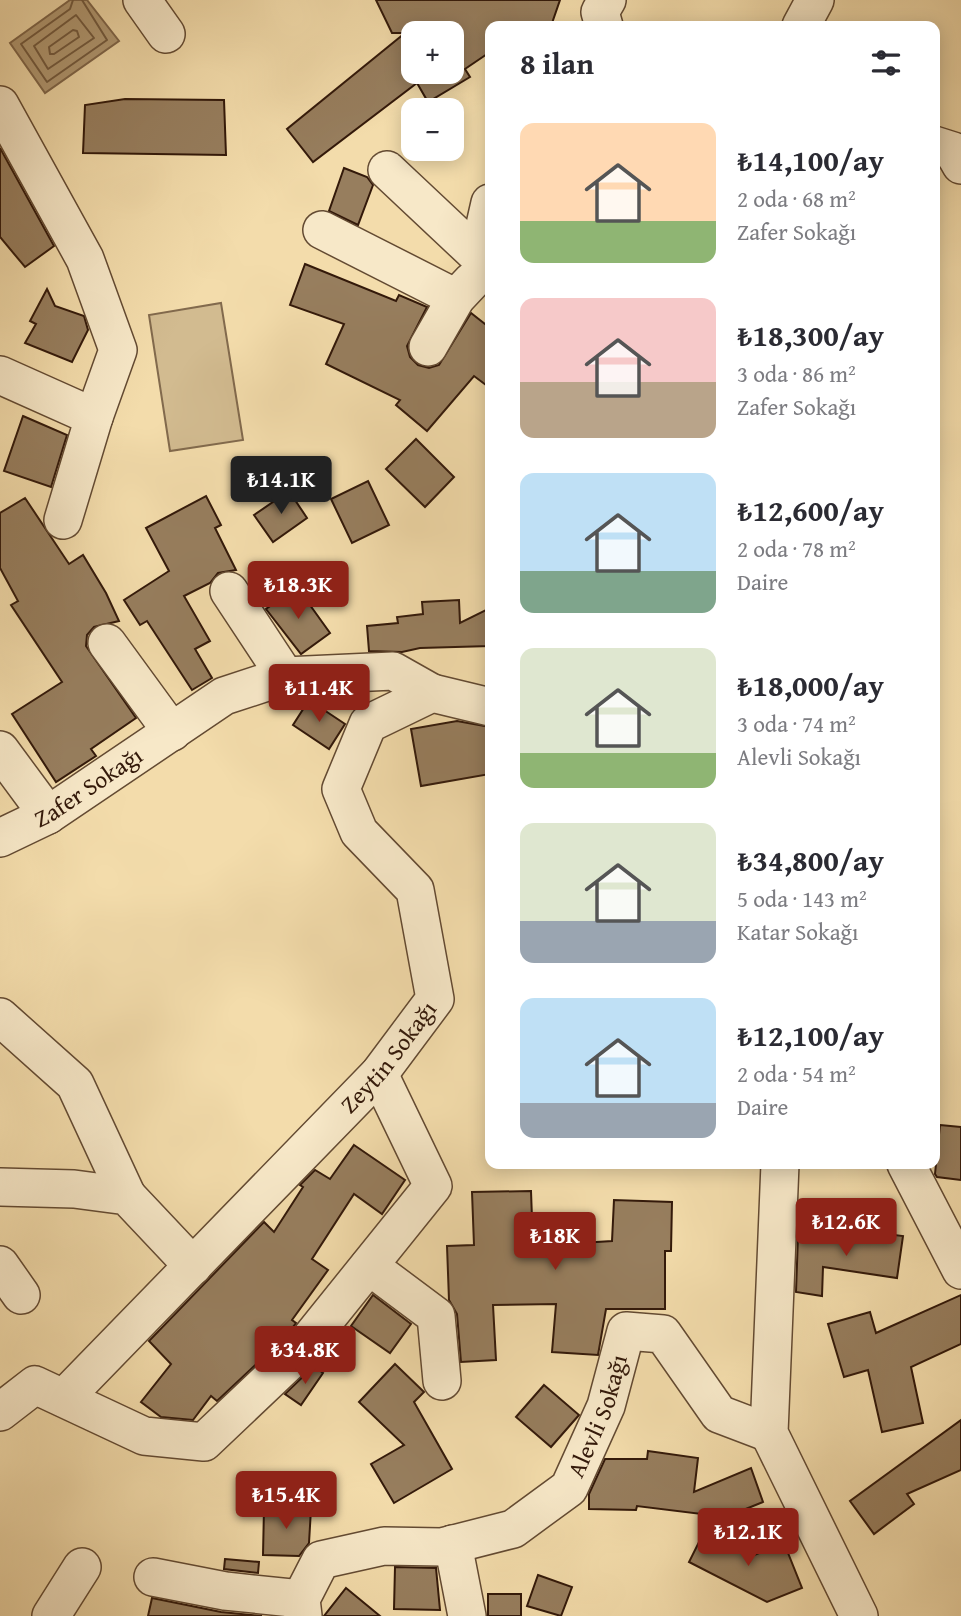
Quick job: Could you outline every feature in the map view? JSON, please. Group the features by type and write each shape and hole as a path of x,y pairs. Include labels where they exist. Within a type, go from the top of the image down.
{"street":[{"path":"142,0 166,34"},
{"path":"603,21 600,12 607,0"},
{"path":"804,21 815,0"},
{"path":"0,105 85,259 118,351 94,417 63,520"},
{"path":"940,147 953,151 961,165"},
{"path":"387,170 485,261 456,298 428,347"},
{"path":"322,230 456,298"},
{"path":"0,375 94,417"},
{"path":"229,591 285,676"},
{"path":"107,643 172,732"},
{"name":"Zafer Sokağı","path":"0,838 48,816 224,696 285,676 393,671 432,693"},
{"path":"432,693 485,706"},
{"name":"Zeytin Sokağı","path":"64,1398 379,1074 435,999 415,890 359,832 341,789 368,724 432,693"},
{"path":"0,750 48,816"},
{"path":"0,1017 75,1084 127,1196 193,1265"},
{"path":"0,1412 35,1385 144,1436 204,1442 301,1350 433,1186 379,1074"},
{"path":"780,1169 768,1433 859,1616"},
{"path":"909,1169 961,1270"},
{"path":"0,1187 74,1189 127,1196"},
{"path":"0,1265 21,1295"},
{"path":"369,1265 436,1316 442,1381"},
{"name":"Alevli Sokağı","path":"302,1608 321,1560 384,1546 453,1544 513,1529 569,1488 606,1406 626,1331 663,1334 719,1414 768,1433"},
{"path":"453,1544 467,1616"},
{"path":"51,1616 82,1567"},
{"path":"153,1577 302,1608"}],"shaded area":[{"path":"221,303 243,440 170,451 149,315"}],"water":[{"path":"70,0 87,0 119,41 45,93 10,43"}],"building":[{"path":"376,0 560,0 553,21 485,21 485,55 465,69 470,77 464,81 464,21 401,21 401,33 392,33"},
{"path":"401,36 401,84 416,84 313,162 287,129"},
{"path":"418,84 458,84 435,98 426,98"},
{"path":"125,99 224,100 226,155 83,153 85,105"},
{"path":"0,148 54,246 25,267 0,237"},
{"path":"344,168 367,177 373,185 358,225 329,211"},
{"path":"305,264 396,301 399,295 427,307 407,346 410,357 418,365 429,368 439,365 471,313 485,324 485,384 474,376 427,431 396,405 400,400 326,364 344,324 290,305"},
{"path":"47,289 55,306 84,316 88,330 72,362 25,343 36,324 30,321"},
{"path":"23,416 67,435 51,487 4,471"},
{"path":"416,439 454,477 425,507 386,469"},
{"path":"368,481 389,525 352,543 331,499"},
{"path":"289,491 307,518 273,542 254,515"},
{"path":"206,496 221,525 215,528 236,570 218,573 210,583 184,596 210,641 195,649 212,678 192,690 147,621 140,625 124,600 169,571 146,528"},
{"path":"25,498 69,564 83,555 106,593 119,621 94,627 87,635 86,646 136,718 91,749 96,756 56,782 12,714 62,682 11,605 18,601 0,568 0,513"},
{"path":"297,587 330,633 301,654 266,609"},
{"path":"459,600 460,623 485,610 485,646 420,648 402,652 369,651 367,626 398,623 397,617 423,614 422,602"},
{"path":"309,700 345,724 329,749 293,725"},
{"path":"457,721 485,726 485,775 421,786 411,729"},
{"path":"940,1125 961,1127 961,1180 937,1177 936,1169 940,1169"},
{"path":"354,1145 405,1180 382,1214 354,1194 312,1259 328,1270 292,1320 296,1323 286,1336 217,1401 211,1396 193,1420 161,1417 141,1402 171,1364 149,1341 264,1222 274,1232 303,1187 300,1185 315,1170 330,1179"},
{"path":"531,1191 533,1246 612,1241 614,1200 672,1202 671,1251 665,1251 665,1309 606,1309 598,1355 552,1352 556,1304 493,1305 496,1360 461,1362 457,1314 449,1300 447,1246 474,1245 472,1192"},
{"path":"854,1230 903,1236 897,1278 823,1267 822,1296 796,1292 798,1236 853,1240"},
{"path":"373,1295 411,1324 390,1353 351,1326"},
{"path":"961,1295 961,1344 911,1367 923,1423 882,1432 868,1370 844,1377 828,1324 870,1312 876,1333"},
{"path":"395,1364 424,1392 414,1402 452,1469 394,1503 371,1464 404,1445 359,1402"},
{"path":"314,1366 323,1373 301,1405 285,1394"},
{"path":"544,1385 579,1415 551,1447 516,1417"},
{"path":"961,1420 961,1470 907,1494 914,1504 874,1534 850,1501"},
{"path":"648,1451 698,1458 694,1492 751,1468 763,1502 726,1517 637,1506 636,1510 589,1509 589,1494 605,1459 647,1459"},
{"path":"264,1508 311,1509 309,1543 299,1556 263,1555"},
{"path":"704,1532 752,1556 784,1543 802,1588 767,1602 689,1562"},
{"path":"225,1559 259,1562 258,1573 224,1569"},
{"path":"395,1567 436,1568 440,1610 394,1609"},
{"path":"538,1575 572,1587 561,1616 527,1606"},
{"path":"346,1588 380,1616 324,1616"},
{"path":"488,1594 521,1594 521,1616 488,1616"},
{"path":"152,1598 221,1612 262,1616 148,1616"}]}
